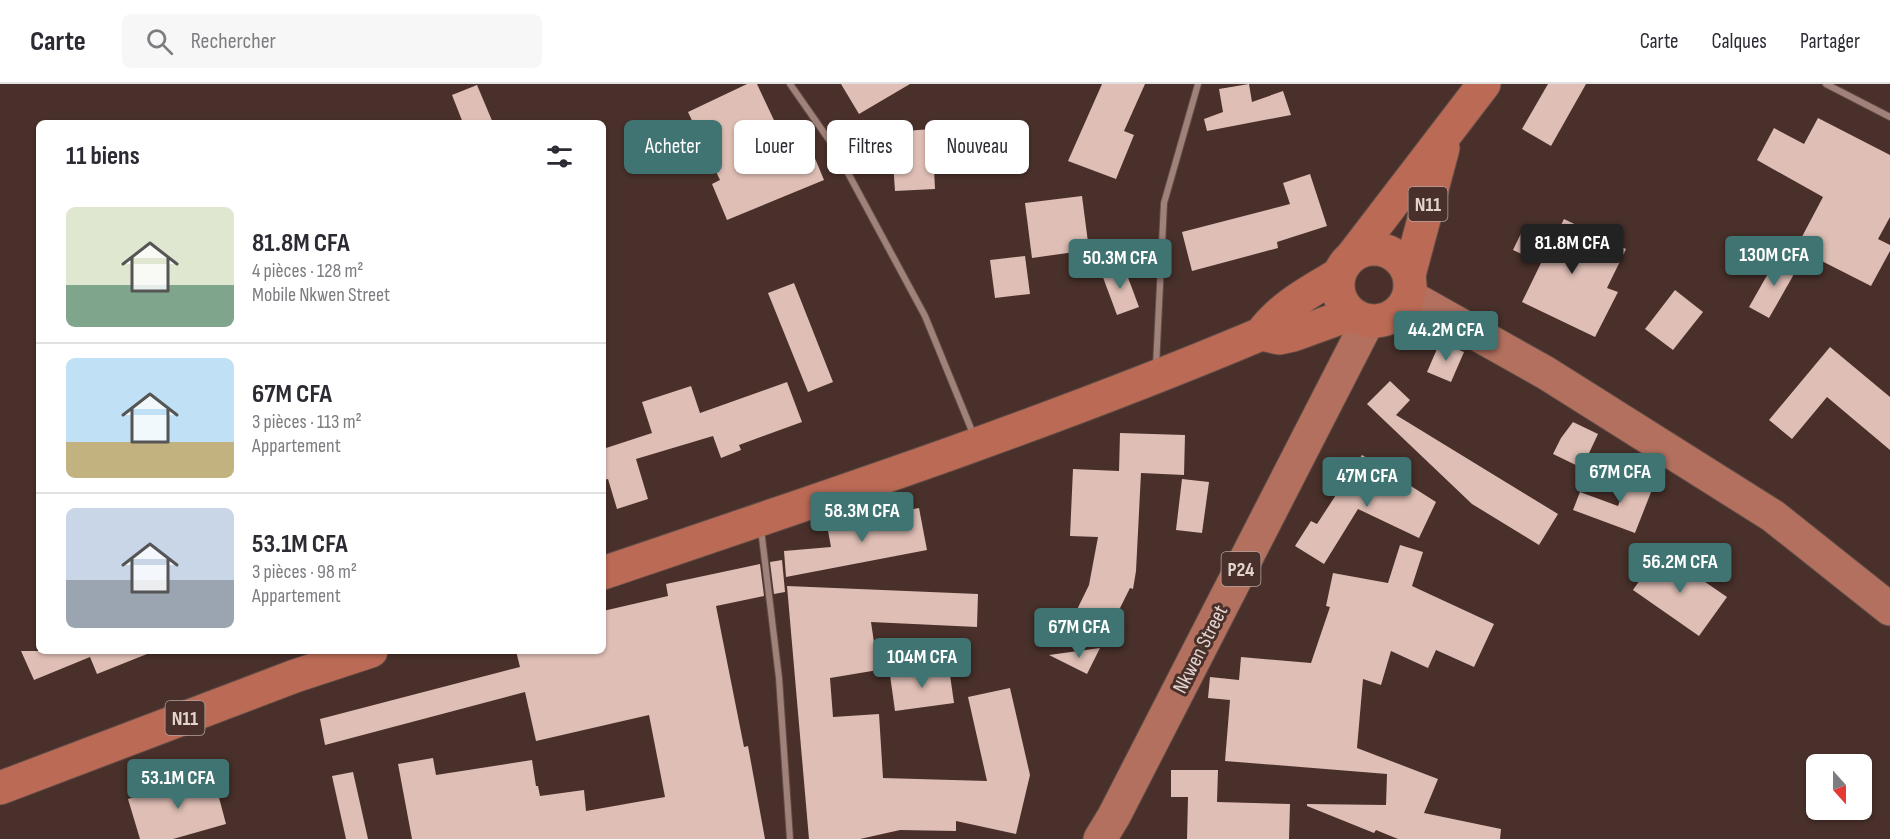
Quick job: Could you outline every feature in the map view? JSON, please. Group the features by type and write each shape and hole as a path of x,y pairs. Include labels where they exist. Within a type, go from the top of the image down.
{"highway":[{"name":"N11","path":"1409,286 1448,132 1484,84"},
{"path":"1359,317 1341,303 1338,289 1346,265 1448,132"},
{"path":"606,572 978,445 1156,379 1261,334 1269,322 1288,305 1365,250 1387,250 1399,258 1409,286 1404,305 1388,319 1359,317 1279,338 1261,334"},
{"name":"N11","path":"0,788 284,680 362,654"}],"main road":[{"path":"1409,286 1773,516 1890,609"},
{"name":"Nkwen Street","path":"1107,828 1359,317"}],"street":[{"path":"790,84 834,147 925,316 978,445"},
{"path":"1156,379 1164,203 1198,84"},
{"path":"1826,84 1890,117"},
{"path":"760,520 779,678 790,839"}],"building":[{"path":"747,84 757,84 774,120 734,120 734,174 815,174 815,158 824,180 727,220 712,184 720,180 717,174 722,174 722,120 692,120 688,112"},
{"path":"841,84 910,84 859,114"},
{"path":"1102,84 1145,84 1124,131 1134,135 1116,179 1068,161"},
{"path":"1249,84 1252,102 1283,91 1291,115 1207,131 1204,119 1223,112 1219,89"},
{"path":"1548,84 1586,84 1551,146 1522,129"},
{"path":"477,85 492,120 462,120 452,95"},
{"path":"1818,118 1890,155 1890,217 1878,239 1890,245 1890,251 1871,286 1796,248 1823,197 1757,160 1774,128 1804,144"},
{"path":"913,130 925,130 925,174 934,174 935,189 895,191 894,174 913,174"},
{"path":"1310,174 1327,226 1277,242 1278,248 1192,271 1182,232 1290,204 1283,183"},
{"path":"1082,196 1089,250 1032,258 1025,203"},
{"path":"1564,219 1626,249 1607,288 1618,292 1595,337 1522,302 1541,263 1513,250 1525,225 1554,239"},
{"path":"1025,256 1030,294 995,298 990,260"},
{"path":"1778,256 1798,267 1769,318 1749,307"},
{"path":"1123,264 1139,307 1117,315 1101,272"},
{"path":"794,283 833,382 808,392 768,293"},
{"path":"1675,290 1703,312 1673,350 1645,329"},
{"path":"1440,342 1464,352 1451,382 1427,372"},
{"path":"1830,347 1890,397 1890,450 1827,397 1792,439 1769,420"},
{"path":"1390,381 1410,400 1396,415 1558,514 1539,545 1472,504 1367,404"},
{"path":"787,382 802,422 739,445 741,450 721,458 713,436 636,459 648,499 617,509 608,479 606,479 606,448 652,433 642,402 691,386 700,413"},
{"path":"1573,422 1598,434 1582,468 1553,454"},
{"path":"1120,433 1185,435 1184,475 1141,473 1133,589 1130,588 1107,634 1066,632 1089,585 1098,537 1070,536 1073,469 1119,471"},
{"path":"1362,455 1436,502 1419,538 1358,509 1324,564 1295,546 1311,521 1317,524"},
{"path":"1630,472 1655,482 1635,533 1573,510 1580,492 1618,506"},
{"path":"1182,479 1209,482 1202,533 1176,530"},
{"path":"919,508 927,550 786,577 784,551 831,547 827,525"},
{"path":"1400,545 1423,552 1412,586 1494,624 1474,667 1436,650 1428,668 1391,651 1381,685 1363,679 1357,748 1438,779 1424,813 1501,829 1500,839 1398,839 1376,830 1374,833 1307,806 1307,804 1386,805 1387,774 1225,761 1230,700 1208,698 1210,677 1239,680 1241,657 1311,663 1330,607 1326,606 1333,573 1388,583"},
{"path":"1660,551 1727,597 1699,636 1633,590"},
{"path":"782,560 785,592 774,594 770,562"},
{"path":"760,564 764,596 716,606 744,747 748,746 765,839 412,839 398,764 433,758 436,775 532,760 540,796 584,790 586,811 665,797 649,715 536,741 525,692 325,745 320,719 520,667 517,654 606,654 606,610 668,596 666,584"},
{"path":"787,586 978,594 977,627 871,622 878,670 830,678 833,717 879,714 883,778 987,781 968,697 1010,688 1030,775 1016,834 956,821 956,831 900,830 860,839 809,839"},
{"path":"1100,648 1087,674 1049,655"},
{"path":"21,651 36,651 36,654 147,654 97,674 90,657 34,680"},
{"path":"949,668 954,703 895,711 890,675"},
{"path":"1171,770 1218,770 1217,802 1290,804 1289,839 1187,839 1188,797 1171,797"},
{"path":"353,772 368,839 346,839 332,776"},
{"path":"213,775 226,824 173,839 140,839 128,799"}]}
